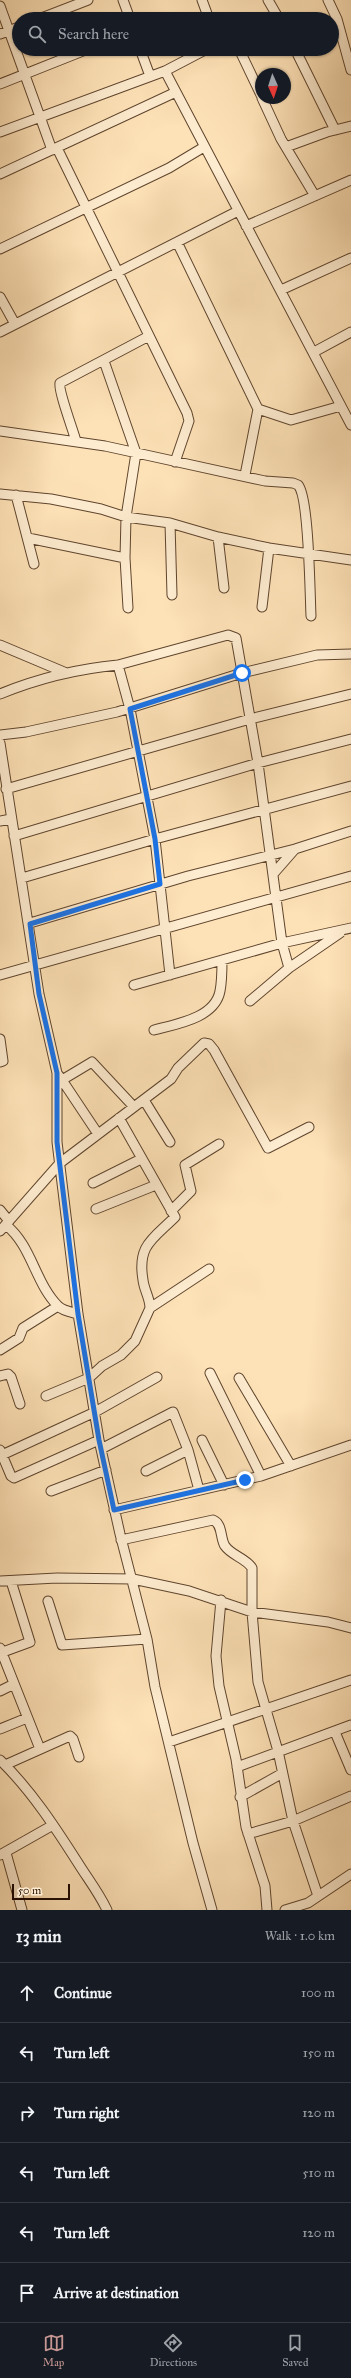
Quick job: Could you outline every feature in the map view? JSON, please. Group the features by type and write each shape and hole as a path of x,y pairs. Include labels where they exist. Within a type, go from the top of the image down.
{"street":[{"path":"57,12 88,0"},
{"path":"123,0 127,12"},
{"path":"202,0 206,12"},
{"path":"268,0 275,12"},
{"path":"328,0 334,12"},
{"path":"0,6 4,33 12,50"},
{"path":"339,26 351,70"},
{"path":"15,56 55,149 117,271 189,421 175,462"},
{"path":"0,84 70,56"},
{"path":"143,56 150,76"},
{"path":"0,132 150,76 194,56"},
{"path":"242,56 255,82"},
{"path":"299,56 336,130"},
{"path":"165,70 351,425"},
{"path":"0,174 176,92"},
{"path":"265,104 286,147 315,196"},
{"path":"286,147 351,126"},
{"path":"0,249 168,168 204,147"},
{"path":"246,226 351,180"},
{"path":"0,332 117,271 238,211"},
{"path":"177,242 258,409 245,475"},
{"path":"281,290 351,258"},
{"path":"0,297 15,324"},
{"path":"314,352 351,332"},
{"path":"76,441 67,408 59,390 60,383 149,336"},
{"path":"104,361 136,454 126,517 125,558 128,608"},
{"path":"258,409 291,420 341,406"},
{"path":"0,431 76,441 245,475 266,481 293,483 300,488 309,554 311,616"},
{"path":"0,494 51,498 101,509 126,517 170,523 218,537 269,548 351,560"},
{"path":"16,495 34,564"},
{"path":"170,523 172,595"},
{"path":"218,537 224,588"},
{"path":"28,538 125,558"},
{"path":"262,607 269,548"},
{"path":"0,694 37,679 64,672 118,665 228,635 236,638 265,809 282,943 289,968"},
{"path":"0,645 64,672"},
{"path":"0,735 32,731 130,709 242,673 317,655 351,654"},
{"path":"118,665 130,709 155,839 170,975"},
{"path":"6,789 250,719 351,694"},
{"path":"14,836 258,763 351,739"},
{"path":"0,743 6,789 30,924 39,994 60,1076 57,1142 78,1314 100,1444 121,1540 133,1579 148,1638 155,1687 201,1876 212,1910"},
{"path":"22,878 155,839 351,786"},
{"path":"0,821 11,819"},
{"path":"30,924 160,884 295,849 351,831"},
{"path":"274,873 295,849"},
{"path":"0,975 351,876"},
{"path":"134,985 282,943 347,929"},
{"path":"250,1000 289,968 347,929"},
{"path":"154,1030 203,1014 215,1004 220,992 222,960"},
{"path":"0,1039 3,1061 0,1062"},
{"path":"5,1226 60,1163 171,1079 178,1068 200,1045 209,1044 268,1148 309,1127"},
{"path":"60,1076 92,1062 134,1107"},
{"path":"60,1076 98,1134"},
{"path":"144,1100 170,1142"},
{"path":"46,1396 89,1378 102,1366 121,1355 134,1341 150,1308 150,1302 143,1281 141,1260 153,1236 175,1217 119,1118"},
{"path":"171,1211 191,1191 185,1165 219,1144"},
{"path":"93,1182 141,1159"},
{"path":"96,1209 156,1185"},
{"path":"0,1210 5,1226 12,1230 24,1247 40,1279 58,1306 78,1314"},
{"path":"150,1308 209,1269"},
{"path":"0,1350 19,1338 24,1328 58,1306"},
{"path":"210,1373 261,1476"},
{"path":"0,1376 8,1374 20,1404"},
{"path":"157,1377 95,1412 1,1452 11,1476 14,1478 100,1444 173,1412 188,1450 199,1490"},
{"path":"239,1378 291,1466"},
{"path":"202,1440 224,1485"},
{"path":"114,1510 261,1476 351,1445"},
{"path":"146,1471 188,1450"},
{"path":"51,1491 106,1470"},
{"path":"121,1540 216,1521 224,1546 248,1562 252,1568 252,1612 258,1682 278,1751 281,1774 293,1821 318,1896"},
{"path":"0,1581 57,1578 133,1579 221,1600 252,1612 328,1622 351,1628"},
{"path":"11,1581 30,1642 0,1651 40,1749"},
{"path":"221,1600 216,1656 219,1686 237,1766 240,1797 248,1834 265,1886 267,1910"},
{"path":"48,1601 62,1645 148,1638"},
{"path":"169,1742 227,1720 351,1680"},
{"path":"0,1691 14,1684"},
{"path":"0,1730 28,1718"},
{"path":"237,1766 351,1725"},
{"path":"335,1732 351,1770"},
{"path":"79,1757 73,1739 70,1736 3,1763 23,1784 53,1825 99,1894 107,1910"},
{"path":"240,1797 281,1774"},
{"path":"248,1834 293,1821 351,1796"},
{"path":"22,1910 3,1854 53,1825"},
{"path":"285,1910 308,1902 351,1874"}],"route":[{"path":"242,673 130,709 155,839 160,884 30,924 39,994 57,1073 57,1142 74,1271 78,1314 99,1440 114,1510 245,1480"}]}
